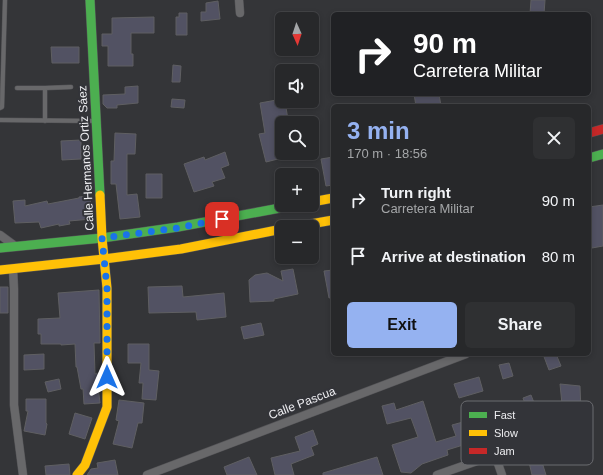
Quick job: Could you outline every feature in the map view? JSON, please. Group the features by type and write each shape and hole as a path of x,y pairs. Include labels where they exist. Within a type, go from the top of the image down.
{"main road":[{"name":"Calle Hermanos Ortiz Sáez","path":"76,475 85,465 107,407 107,288 102,238 90,0"},
{"path":"591,132 603,129"},
{"path":"591,157 603,154"},
{"path":"319,201 331,198"},
{"path":"0,248 102,238 178,228 275,209"},
{"path":"319,223 331,220"},
{"path":"0,270 104,259 182,248 275,230"}],"street":[{"path":"239,0 240,14"},
{"path":"0,236 15,246"},
{"path":"12,269 14,289 14,404 23,475"},
{"name":"Calle Pascua","path":"148,475 461,356"},
{"path":"436,475 466,465"},
{"path":"498,465 502,475"}],"lane":[{"path":"0,108 2,107 5,0"},
{"path":"17,88 71,87"},
{"path":"45,88 45,120"},
{"path":"0,120 96,121"}],"building":[{"path":"531,0 545,0 544,12 530,12"},
{"path":"218,1 220,19 201,21 201,12 206,12 206,3"},
{"path":"179,13 187,13 187,35 176,35 176,17 179,17"},
{"path":"154,17 154,33 131,33 131,54 133,54 133,66 108,66 108,46 102,46 102,34 112,34 112,18"},
{"path":"51,47 79,47 79,63 52,63"},
{"path":"173,65 181,66 180,82 172,82"},
{"path":"138,86 138,103 117,105 117,108 107,108 103,104 103,95 125,94 125,87"},
{"path":"414,96 439,96 441,104 416,104"},
{"path":"172,99 185,100 184,108 171,107"},
{"path":"275,100 275,108 286,108 287,116 275,116 275,160 266,162 259,134 265,133 260,103"},
{"path":"115,133 136,134 135,154 127,154 127,195 137,194 140,217 120,219 116,184 111,184 111,161 114,161"},
{"path":"81,140 81,159 62,160 61,141"},
{"path":"225,152 229,165 221,168 225,178 212,182 214,186 194,192 184,164 204,157 205,160"},
{"path":"331,157 331,185 326,186 321,159"},
{"path":"146,174 162,174 162,198 146,198"},
{"path":"90,196 92,219 69,221 70,224 59,226 59,224 41,228 39,222 15,223 13,201 25,200 25,206 47,201 48,204"},
{"path":"603,205 603,246 592,248 591,243 591,207"},
{"path":"293,269 298,294 274,299 274,301 250,302 249,280 255,275 267,273 283,281 281,271"},
{"path":"331,270 331,298 329,298 324,271"},
{"path":"182,286 183,297 224,293 226,317 197,320 196,312 149,313 148,287"},
{"path":"0,287 8,287 8,313 0,313"},
{"path":"99,290 100,343 94,343 95,374 97,373 100,386 98,386 100,403 84,404 83,389 81,389 76,367 75,344 41,344 41,334 38,334 38,319 60,318 58,293"},
{"path":"261,323 264,335 244,339 241,327"},
{"path":"128,344 149,344 149,370 159,371 156,400 142,399 143,383 139,383 141,363 128,363"},
{"path":"44,354 44,369 24,370 24,355"},
{"path":"544,356 557,356 561,366 549,370"},
{"path":"509,363 513,376 503,379 499,365"},
{"path":"479,377 483,391 459,398 454,384"},
{"path":"59,379 61,389 48,392 45,382"},
{"path":"560,384 580,386 581,401 562,401"},
{"path":"531,395 533,401 524,401 523,398"},
{"path":"26,399 46,399 47,424 45,435 24,431 28,411 26,411"},
{"path":"119,400 144,403 142,423 138,423 132,448 113,444 119,421 116,420"},
{"path":"423,401 436,442 456,436 452,425 461,423 461,446 447,450 448,455 422,464 411,473 401,472 392,445 418,437 411,418 387,424 382,406 394,403 396,410"},
{"path":"75,413 92,418 85,439 69,434"},
{"path":"313,430 318,444 311,447 314,455 291,464 294,475 275,475 271,458 300,451 295,437"},
{"path":"249,457 257,475 227,475 224,467"},
{"path":"377,457 383,475 323,475 323,473"},
{"path":"115,460 118,475 87,475 91,469 98,468 97,463"},
{"path":"69,464 70,475 46,475 45,466"},
{"path":"530,465 543,465 546,475 532,475"}],"traffic: fast":[{"path":"90,0 100,195"},
{"path":"591,157 603,154"},
{"path":"0,248 102,238 178,227 275,209"}],"traffic: slow":[{"path":"77,475 85,465 107,407 107,288 102,238 100,195"},
{"path":"319,201 331,198"},
{"path":"319,223 331,220"},
{"path":"0,270 181,249 275,230"}],"traffic: jam":[{"path":"591,132 603,129"}],"route":[{"path":"107,377 107,288 102,238 178,228 222,219"}]}
